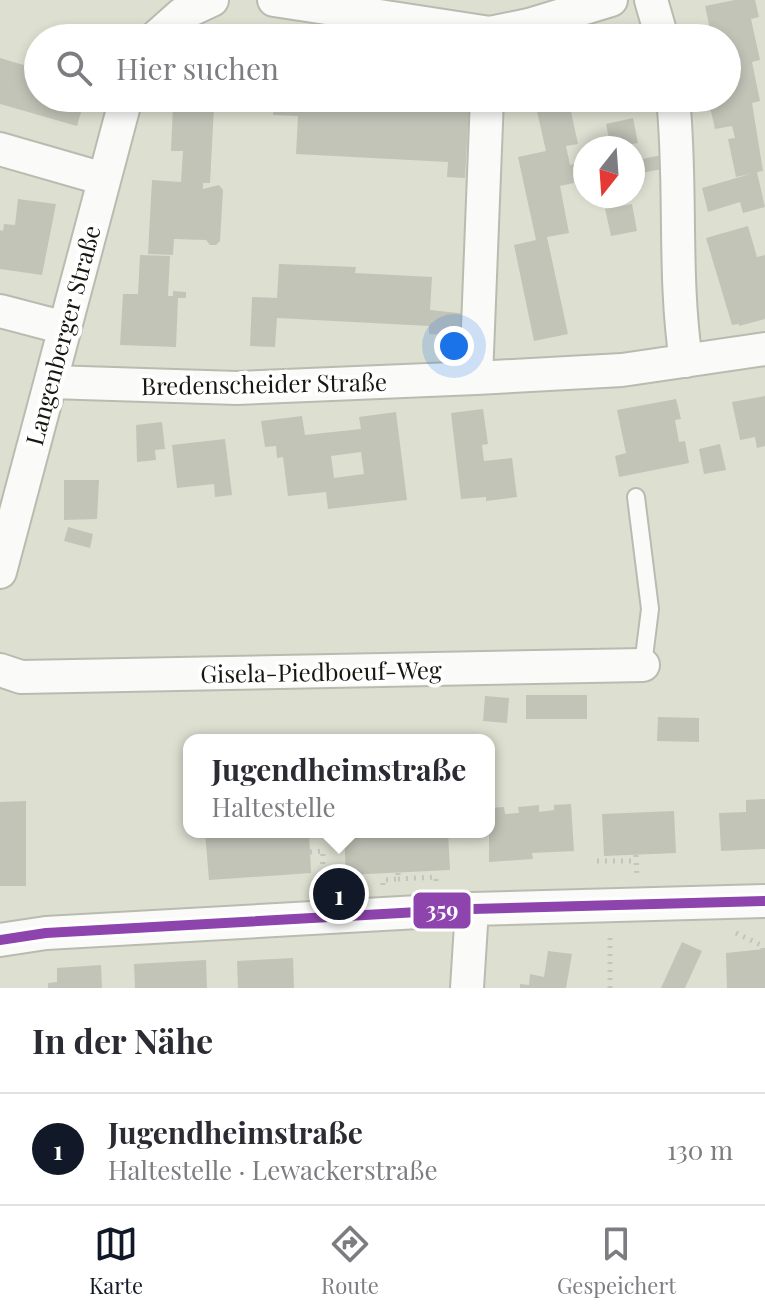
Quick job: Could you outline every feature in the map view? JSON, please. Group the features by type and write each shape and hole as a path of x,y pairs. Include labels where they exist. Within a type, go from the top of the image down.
{"street":[{"path":"274,0 422,24"},
{"path":"532,24 611,0"},
{"path":"651,0 658,24"},
{"path":"171,24 206,1"},
{"name":"Langenberger Straße","path":"0,572 11,479 51,382 122,112"},
{"path":"476,378 486,112"},
{"path":"674,112 686,361"},
{"path":"0,149 104,179"},
{"path":"0,311 65,328"},
{"name":"Bredenscheider Straße","path":"51,382 237,388 476,378 622,370 765,349"},
{"name":"Gisela-Piedboeuf-Weg","path":"0,670 21,677 643,665"},
{"path":"0,940 46,933 472,909 765,901"},
{"path":"467,988 472,909"}],"lane":[{"path":"636,497 650,609 643,665"}],"path":[{"path":"310,852 323,851 321,917"},
{"path":"597,861 636,861"},
{"path":"383,880 398,876 436,877"},
{"path":"610,905 610,988"},
{"path":"724,927 763,946 763,950"}],"building":[{"path":"755,0 759,17 751,19 760,60 752,62 760,101 752,103 763,171 757,172 765,207 743,213 740,202 708,212 702,188 750,174 736,177 728,139 735,138 732,126 715,129 711,112 741,112 741,24 709,24 705,6"},
{"path":"0,58 24,65 24,111 0,104"},
{"path":"28,112 81,112 77,126"},
{"path":"173,112 214,112 210,183 203,183 203,189 219,185 223,190 220,241 210,245 206,240 174,239 173,255 148,254 152,180 181,182 183,151 171,151"},
{"path":"273,112 477,112 477,124 468,124 465,178 447,177 448,162 296,154 298,116 273,115"},
{"path":"537,112 571,112 576,136 573,136 573,145 566,146 570,165 573,164 573,183 560,186 569,233 547,237 568,334 534,341 514,245 536,240 518,157 546,151"},
{"path":"633,118 637,136 608,136 606,124"},
{"path":"661,155 663,169 645,172 645,158"},
{"path":"18,199 56,204 42,275 0,269 0,230 3,231 4,224 15,225"},
{"path":"633,208 637,231 611,236 605,209"},
{"path":"748,226 757,257 765,255 765,319 739,326 732,325 706,238"},
{"path":"140,255 170,256 168,296 173,296 173,291 186,292 186,298 178,298 176,347 120,345 123,294 138,294"},
{"path":"279,264 356,267 355,273 432,277 430,310 468,314 466,336 429,334 429,326 277,318 275,347 250,346 252,297 277,298"},
{"path":"765,396 765,446 757,448 755,437 740,440 732,402"},
{"path":"676,399 681,419 675,420 679,442 685,441 689,463 619,477 615,456 626,453 617,410"},
{"path":"483,409 488,444 482,445 484,461 512,458 517,497 486,501 486,497 461,499 451,413"},
{"path":"396,412 407,500 328,509 326,492 288,496 283,457 277,458 276,446 265,447 261,421 302,416 305,435 361,429 359,417","holes":["361,452 364,474 334,478 331,456"]},
{"path":"162,422 165,449 155,450 156,460 137,462 136,425"},
{"path":"225,439 232,495 215,497 214,484 177,488 172,445"},
{"path":"720,444 726,470 704,474 699,449"},
{"path":"64,480 99,480 97,519 64,520"},
{"path":"68,527 93,534 90,548 64,541"},
{"path":"526,695 587,695 587,719 526,719"},
{"path":"485,696 509,698 507,723 483,721"},
{"path":"658,717 699,718 699,742 657,741"},
{"path":"765,799 765,849 721,851 719,813 746,812 746,800"},
{"path":"26,801 26,886 0,886 0,802"},
{"path":"571,804 574,851 532,853 533,859 489,862 489,838 495,838 495,808 504,807 505,814 519,813 518,807 539,805 539,812 554,810 554,805"},
{"path":"674,811 676,853 604,856 602,814"},
{"path":"206,838 309,838 311,873 209,880"},
{"path":"344,838 448,838 450,870 346,875"},
{"path":"682,942 702,951 685,988 661,988"},
{"path":"765,949 765,988 727,988 726,953"},
{"path":"548,951 572,954 566,988 520,988 520,984 529,985 530,974 544,977"},
{"path":"293,958 294,988 238,988 237,961"},
{"path":"206,960 207,988 135,988 134,964"},
{"path":"101,965 102,988 48,988 48,983 57,982 57,968"}],"transit line":[{"name":"359","path":"0,940 46,933 472,909 765,901"}],"place":[{"name":"Jugendheimstraße","path":"339,894"}]}
